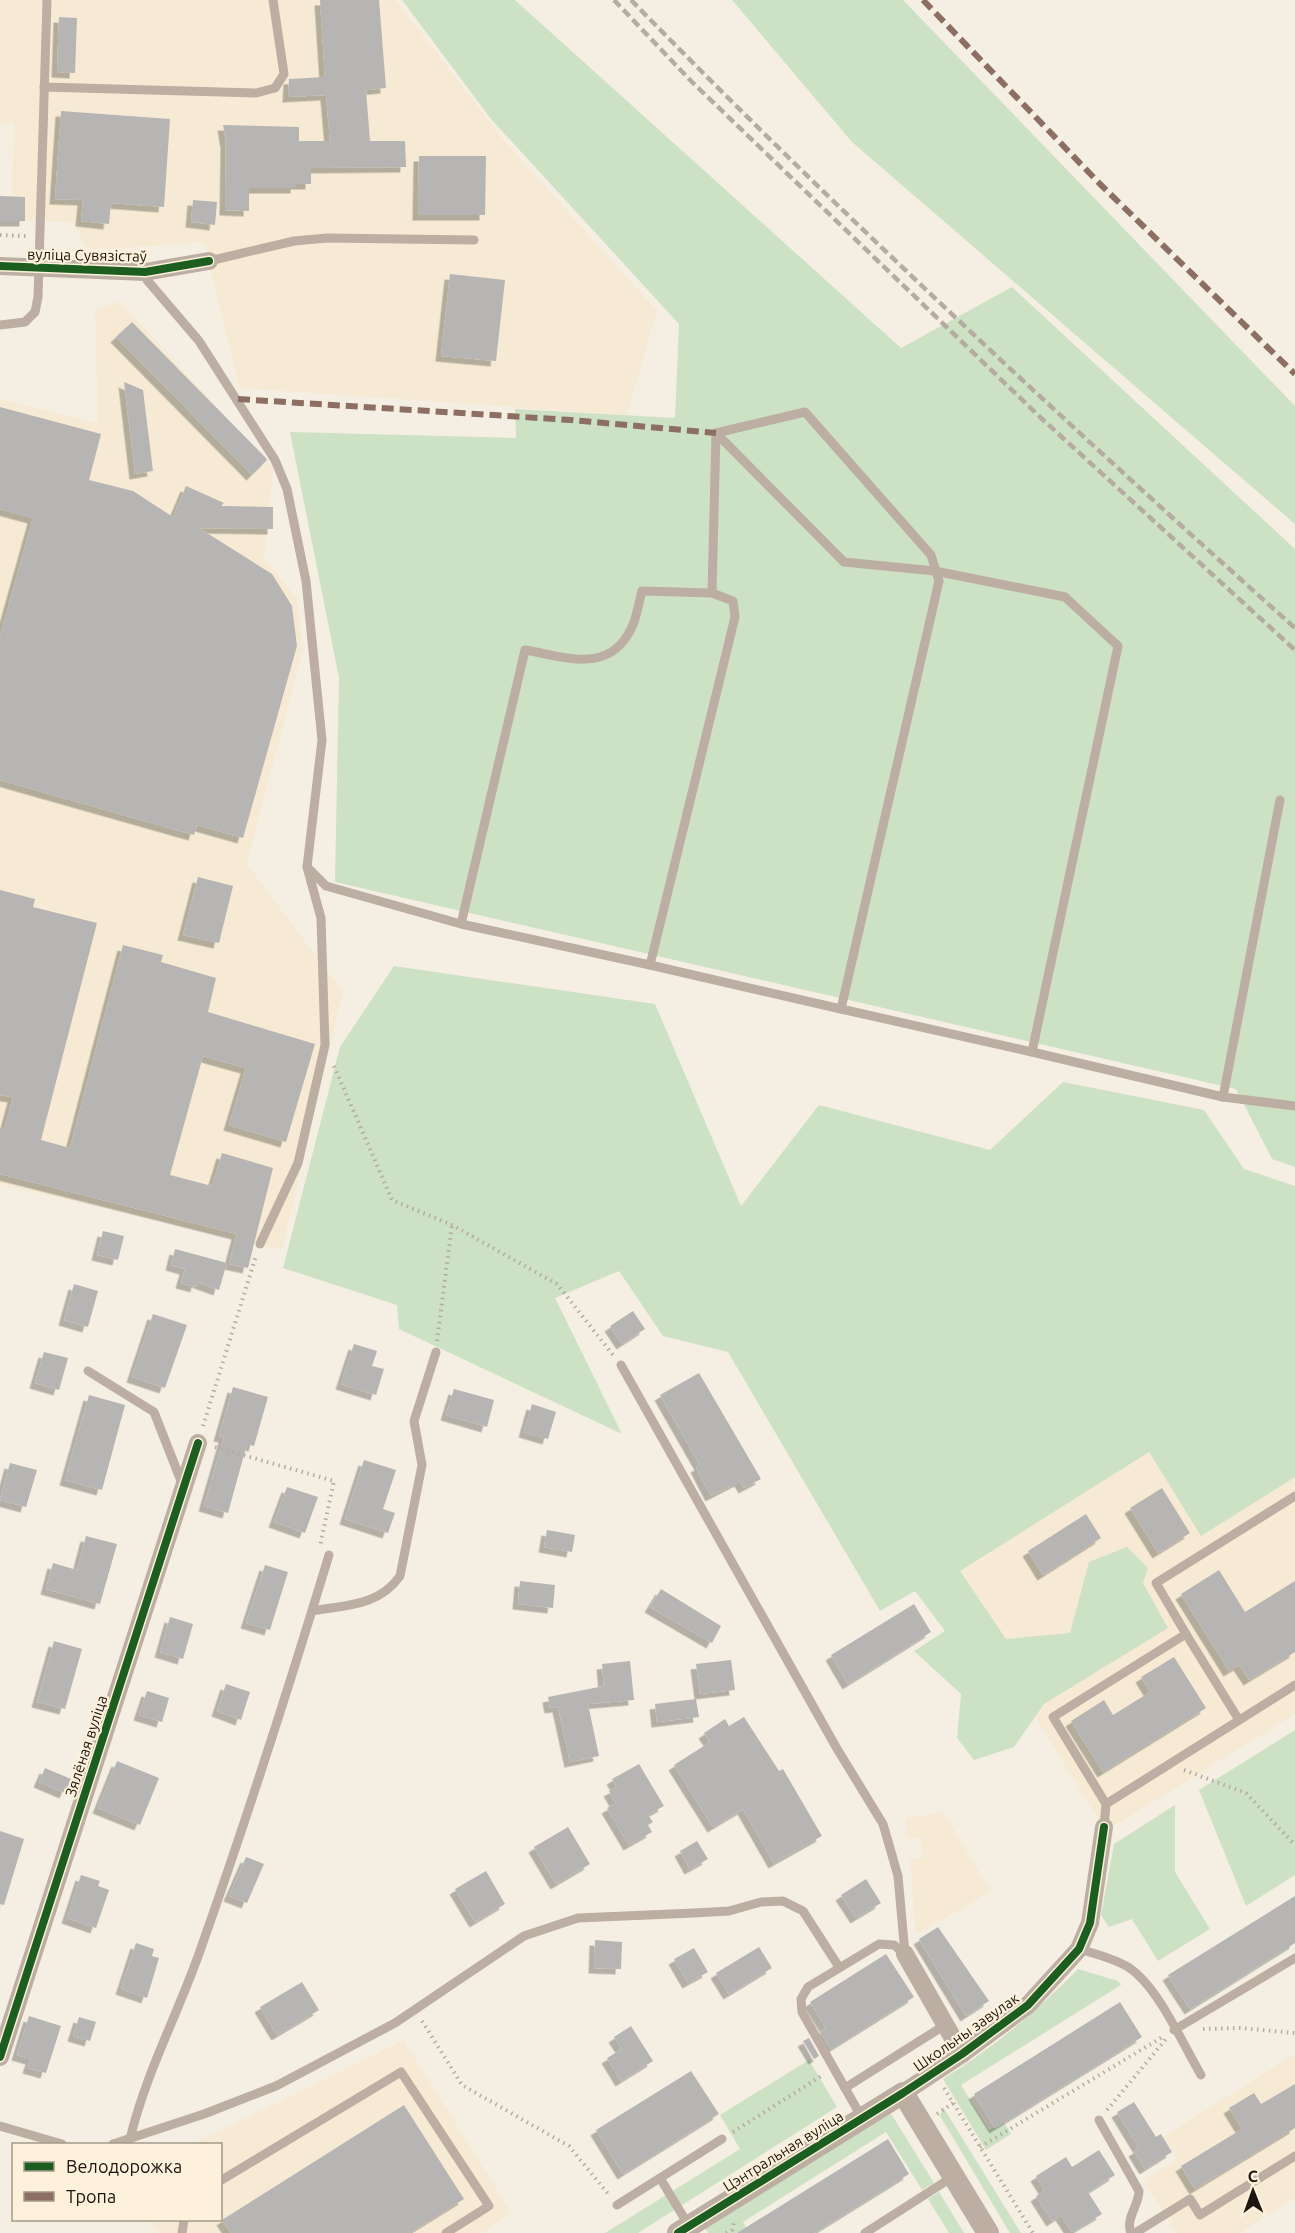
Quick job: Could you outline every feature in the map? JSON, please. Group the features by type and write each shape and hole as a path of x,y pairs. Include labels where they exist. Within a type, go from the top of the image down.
{"street":[{"name":"вуліца Сувязістаў","path":"0,266 145,272 209,261"},
{"name":"Зялёная вуліца","path":"0,2057 198,1443"},
{"name":"Школьны завулак","path":"903,2093 962,2054 1028,2005 1079,1949 1090,1923 1104,1827"},
{"path":"905,1954 962,2054"},
{"path":"903,2093 988,2233"},
{"name":"Цэнтральная вуліца","path":"687,2231 903,2093"}],"lane":[{"path":"0,325 25,322 35,312 40,268 47,0"},
{"path":"44,87 256,93 275,88 284,74 273,0"},
{"path":"209,261 294,241 327,238 474,240"},
{"path":"145,272 147,280 199,341 275,460 287,489 306,580 322,740 307,867 321,918 325,1045 298,1163 260,1244"},
{"path":"716,433 806,412 931,555 939,581 841,1009"},
{"path":"716,433 844,562 936,571 1065,597 1118,646 1032,1052"},
{"path":"712,593 716,433"},
{"path":"461,924 525,650 599,660 616,650 632,627 642,591 712,593 733,601 735,616 650,965"},
{"path":"1222,1097 1280,800"},
{"path":"307,867 326,886 461,924 650,965 1222,1097 1295,1106"},
{"path":"312,1611 373,1599 390,1590 400,1576 422,1464 414,1422 436,1352"},
{"path":"621,1365 836,1747 883,1824 898,1876 905,1954"},
{"path":"88,1371 154,1412 184,1488"},
{"path":"1239,1720 1156,1583 1295,1496"},
{"path":"130,2139 139,2101 189,1982 247,1820 329,1555"},
{"path":"1104,1827 1106,1804 1053,1717 1186,1634"},
{"path":"1106,1804 1295,1685"},
{"path":"119,2143 204,2114 276,2086 395,2024 524,1936 578,1918 729,1911 761,1902 783,1901 803,1911 839,1967"},
{"path":"862,2118 802,2012 801,1999 808,1987 879,1944 894,1945 905,1954"},
{"path":"1079,1949 1129,1968 1149,1987 1201,2075"},
{"path":"1174,2030 1295,1958"},
{"path":"845,2088 945,2025"},
{"path":"222,2180 401,2072 489,2205 446,2233"},
{"path":"1099,2120 1139,2191 1139,2199 1130,2220 1133,2233 1190,2199 1200,2216 1295,2156"},
{"path":"0,2126 55,2143"},
{"path":"617,2205 722,2139"},
{"path":"865,2233 954,2176"},
{"path":"660,2178 687,2231"}],"path":[{"path":"0,235 41,237"},
{"path":"325,1045 392,1200 452,1226 557,1284 621,1365"},
{"path":"436,1352 452,1226"},
{"path":"260,1244 198,1443 333,1481 318,1545 329,1555"},
{"path":"1169,1764 1246,1793 1295,1845"},
{"path":"415,2010 462,2085 569,2146 617,2205"},
{"path":"980,2147 1174,2030 1240,2028 1295,2033"},
{"path":"1099,2120 1174,2030"},
{"path":"722,2139 834,2068"},
{"path":"935,2072 1033,2233"}],"shaded area":[{"path":"0,0 396,0 501,137 657,311 627,415 239,388 204,242 109,249 86,248 73,222 0,221 12,196 14,123 0,123"},
{"path":"119,301 273,468 264,558 297,598 303,649 247,864 343,992 282,1250 0,1184 0,399 98,423 95,311"},
{"path":"1295,1321 1295,1714 1106,1831 929,1547"},
{"path":"943,1812 991,1891 916,1935 910,1860 923,1857 920,1837 908,1838 906,1818"},
{"path":"404,2040 511,2212 482,2233 158,2233 151,2221 222,2221 222,2143 195,2143"},
{"path":"1295,2054 1295,2198 1240,2233 1176,2233 1144,2180 1178,2159 1164,2136"}],"green space":[{"path":"402,0 515,0 901,348 1012,287 1295,549 1295,1167 1272,1159 1236,1089 335,882 339,678 290,432 516,438 515,409 675,418 679,324 491,119"},
{"path":"732,0 903,0 1295,406 1295,524 852,142"},
{"path":"394,966 655,1004 741,1206 819,1105 990,1150 1063,1082 1204,1110 1244,1169 1295,1186 1295,1477 1201,1536 1149,1452 960,1571 1006,1639 1070,1633 1089,1562 1127,1547 1148,1568 1143,1583 1168,1628 1044,1704 1014,1747 974,1760 957,1738 961,1694 914,1651 945,1631 915,1591 880,1611 728,1352 663,1336 619,1271 555,1298 622,1434 399,1329 397,1305 283,1268 340,1047"},
{"path":"1295,1730 1295,1875 1246,1906 1199,1790"},
{"path":"1175,1805 1175,1872 1210,1929 1158,1961 1132,1919 1109,1927 1101,1915 1114,1844"},
{"path":"1078,1969 1118,1981 1121,1985 961,2085 989,2130 1004,2122 1011,2134 986,2150 943,2079 1014,2028"},
{"path":"809,2060 837,2107 638,2233 605,2233 740,2149 720,2115"},
{"path":"943,2107 1021,2233 1010,2233 940,2116"},
{"path":"890,2112 934,2183 922,2190 886,2132 743,2222 749,2233 708,2233 705,2228"},
{"path":"939,2192 964,2233 949,2233 928,2199"}],"building":[{"path":"320,0 379,0 386,88 366,90 370,141 405,141 406,167 311,168 311,184 296,184 296,188 249,188 249,211 225,210 226,143 223,125 299,127 299,141 330,141 326,95 288,97 289,79 325,77"},
{"path":"59,17 77,18 75,73 57,72"},
{"path":"61,111 170,119 164,207 111,203 109,224 81,221 83,200 55,199"},
{"path":"419,156 486,156 485,215 418,215"},
{"path":"0,196 25,197 25,221 0,221"},
{"path":"193,200 217,202 215,225 191,222"},
{"path":"450,274 505,280 496,361 441,356"},
{"path":"132,322 265,457 267,460 252,475 116,337"},
{"path":"124,382 143,390 153,471 135,474"},
{"path":"0,407 101,434 89,480 133,491 173,517 186,486 224,503 221,506 273,507 273,529 199,528 272,574 292,606 297,646 243,838 197,825 194,835 0,780 0,636 33,518 0,509"},
{"path":"198,877 233,886 219,943 183,935"},
{"path":"0,890 35,899 33,907 97,923 41,1140 70,1148 123,945 163,955 161,962 216,978 208,1012 315,1044 286,1142 229,1125 246,1068 203,1056 170,1175 212,1186 222,1153 273,1168 248,1268 229,1264 237,1234 0,1174 0,1129 4,1130 13,1097 0,1095"},
{"path":"103,1231 124,1236 118,1260 97,1255"},
{"path":"175,1249 227,1263 219,1290 197,1282 196,1287 181,1283 185,1269 171,1265"},
{"path":"74,1284 98,1291 88,1327 64,1320"},
{"path":"633,1311 645,1329 622,1344 610,1326"},
{"path":"153,1314 187,1325 165,1388 132,1377"},
{"path":"354,1344 377,1351 372,1366 384,1369 376,1395 341,1384"},
{"path":"44,1352 68,1358 59,1390 35,1383"},
{"path":"699,1373 761,1479 744,1488 740,1481 711,1496 696,1467 700,1465 660,1395"},
{"path":"233,1387 268,1397 254,1446 247,1444 228,1513 204,1506 224,1437 219,1436"},
{"path":"454,1389 494,1400 487,1427 446,1415"},
{"path":"89,1395 125,1405 102,1490 65,1480"},
{"path":"532,1404 556,1412 548,1439 524,1432"},
{"path":"364,1460 396,1470 383,1509 395,1513 388,1533 345,1519"},
{"path":"10,1463 37,1470 26,1507 0,1500"},
{"path":"287,1487 318,1497 305,1533 274,1522"},
{"path":"1162,1488 1190,1533 1158,1553 1130,1508"},
{"path":"1086,1514 1101,1538 1043,1575 1028,1551"},
{"path":"547,1530 575,1535 572,1552 544,1547"},
{"path":"86,1536 117,1544 100,1604 46,1589 53,1563 77,1570"},
{"path":"265,1565 288,1572 270,1630 246,1623"},
{"path":"1219,1570 1245,1612 1295,1581 1295,1652 1249,1680 1239,1665 1229,1671 1181,1594"},
{"path":"520,1581 555,1585 553,1608 518,1604"},
{"path":"661,1589 721,1626 712,1643 650,1607"},
{"path":"914,1604 931,1632 848,1684 831,1655"},
{"path":"170,1617 193,1624 183,1659 160,1652"},
{"path":"54,1641 82,1649 65,1709 37,1702"},
{"path":"1174,1657 1206,1708 1103,1772 1071,1721 1104,1700 1113,1715 1150,1692 1141,1677"},
{"path":"731,1660 735,1690 700,1694 696,1664"},
{"path":"630,1661 634,1700 588,1704 599,1756 570,1762 558,1707 550,1708 548,1697 604,1686 602,1664"},
{"path":"226,1684 250,1692 241,1720 217,1711"},
{"path":"147,1691 169,1698 162,1722 139,1715"},
{"path":"696,1699 699,1717 657,1722 655,1704"},
{"path":"744,1717 779,1771 783,1769 822,1836 774,1863 743,1809 713,1827 674,1765 710,1742 704,1733 725,1719 729,1726"},
{"path":"117,1761 159,1778 140,1825 98,1808"},
{"path":"639,1764 664,1806 648,1815 653,1822 648,1825 652,1832 629,1845 607,1808 616,1803 609,1791 617,1787 612,1779"},
{"path":"45,1768 71,1779 65,1793 39,1782"},
{"path":"568,1827 590,1864 556,1884 534,1847"},
{"path":"0,1831 24,1839 4,1905 0,1904"},
{"path":"697,1841 708,1859 690,1869 680,1851"},
{"path":"246,1857 264,1864 247,1903 229,1896"},
{"path":"486,1871 505,1904 475,1922 455,1889"},
{"path":"81,1875 100,1881 98,1886 109,1890 96,1928 67,1918"},
{"path":"866,1879 881,1903 856,1918 841,1895"},
{"path":"1295,1896 1295,1943 1190,2009 1168,1975"},
{"path":"938,1927 989,2001 966,2016 919,1939"},
{"path":"595,1940 622,1942 621,1969 594,1968"},
{"path":"136,1943 154,1949 152,1956 159,1958 147,1998 121,1989"},
{"path":"759,1947 772,1968 729,1994 716,1973"},
{"path":"694,1948 708,1972 688,1983 674,1959"},
{"path":"886,1954 914,1997 831,2049 820,2031 826,2028 810,2002"},
{"path":"302,1982 319,2010 277,2035 260,2007"},
{"path":"1120,2002 1142,2037 995,2128 974,2094"},
{"path":"29,2016 61,2026 46,2073 28,2068 31,2059 17,2055"},
{"path":"79,2017 96,2022 90,2041 73,2036"},
{"path":"631,2026 653,2061 621,2081 607,2058 622,2049 614,2037"},
{"path":"809,2038 819,2056 814,2059 803,2041"},
{"path":"691,2071 719,2114 623,2174 596,2130"},
{"path":"1295,2084 1295,2128 1195,2189 1181,2166 1242,2129 1229,2108 1254,2093 1261,2104"},
{"path":"1134,2102 1156,2137 1161,2134 1172,2152 1145,2169 1134,2151 1139,2148 1117,2112"},
{"path":"404,2105 464,2199 409,2233 231,2233 222,2220"},
{"path":"888,2139 909,2174 814,2233 737,2233"},
{"path":"1099,2150 1115,2175 1088,2192 1102,2214 1072,2232 1061,2215 1052,2221 1036,2196 1045,2190 1036,2176 1066,2157 1072,2167"}],"railway":[{"path":"614,0 691,81 1040,417 1295,650"},
{"path":"631,0 793,162 958,320 1295,628"}],"marked path":[{"path":"923,0 1100,184 1295,374"},
{"path":"238,399 571,420 716,433"}],"cycle path":[{"path":"0,266 145,272 209,261"},
{"path":"0,2057 198,1443"},
{"path":"678,2233 903,2093 962,2054 1028,2005 1079,1949 1090,1923 1104,1827"}]}
